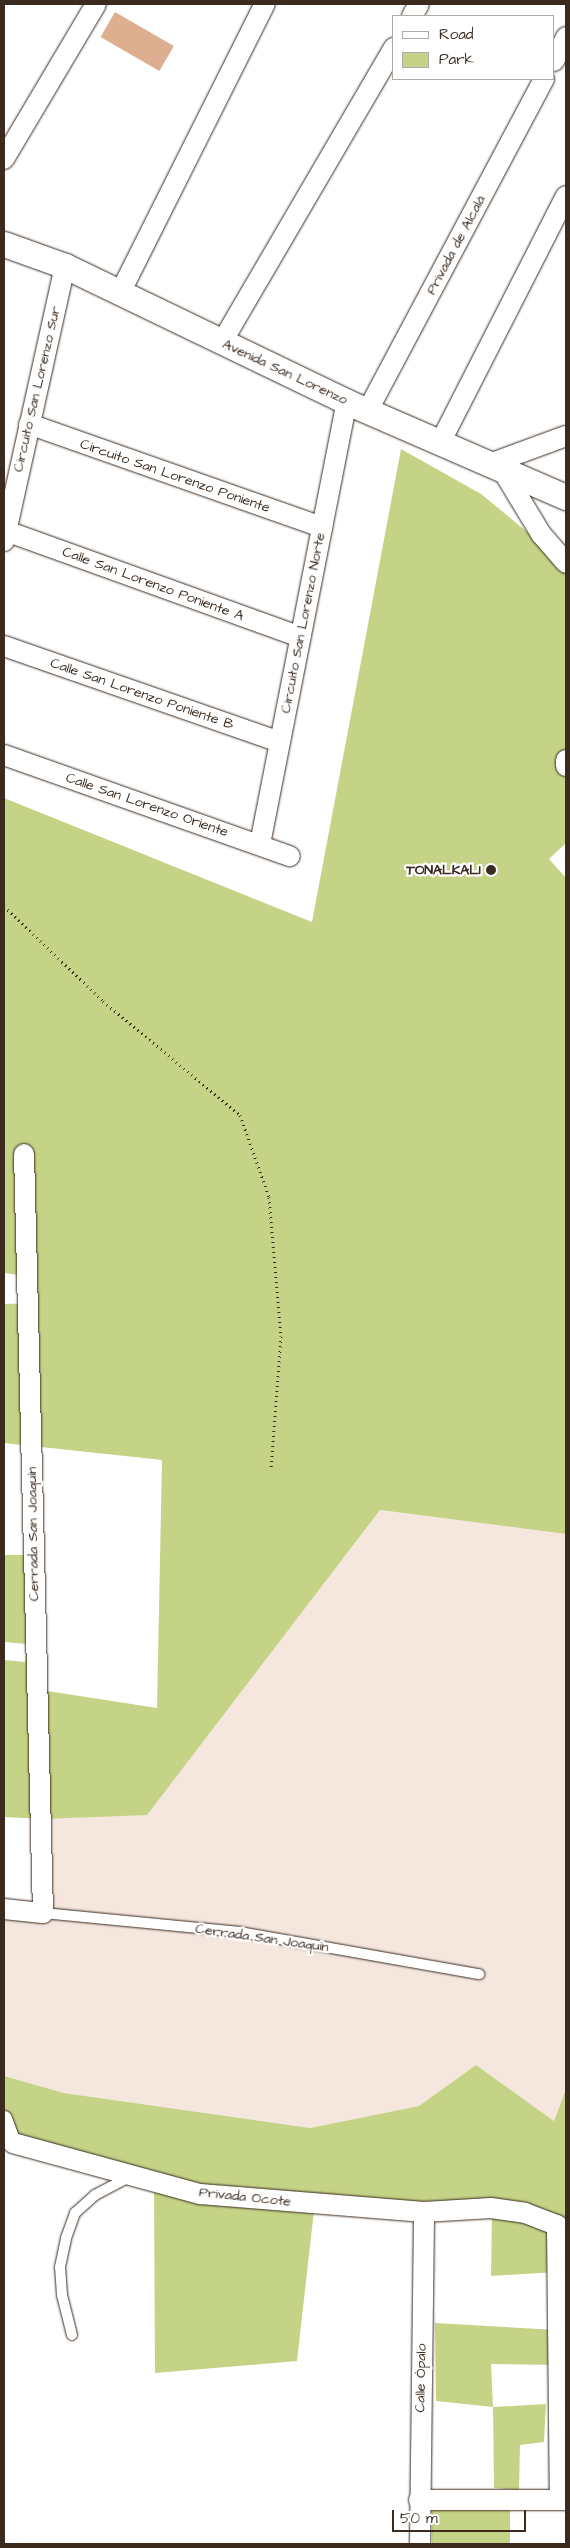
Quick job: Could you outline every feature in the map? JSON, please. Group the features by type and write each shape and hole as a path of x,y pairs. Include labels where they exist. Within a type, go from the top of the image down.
{"street":[{"path":"4,159 96,4"},
{"path":"120,294 266,4"},
{"path":"413,15 419,4"},
{"path":"555,59 566,37"},
{"path":"222,342 392,51"},
{"name":"Privada de Alcalá","path":"358,406 543,80"},
{"path":"440,443 566,196"},
{"name":"Avenida San Lorenzo","path":"4,244 65,266 120,294 358,406 495,468 566,497"},
{"name":"Circuito San Lorenzo Sur","path":"5,536 65,266"},
{"name":"Circuito San Lorenzo Norte","path":"260,844 322,527 358,406"},
{"name":"Circuito San Lorenzo Poniente","path":"29,424 322,527"},
{"path":"566,436 495,468 541,534 566,563"},
{"name":"Calle San Lorenzo Poniente A","path":"5,536 301,637"},
{"name":"Calle San Lorenzo Poniente B","path":"4,646 280,742"},
{"name":"Calle San Lorenzo Oriente","path":"4,755 290,856"},
{"name":"Cerrada San Joaquín","path":"4,1909 43,1913 24,1154"},
{"path":"4,2118 12,2143"},
{"name":"Privada Ocote","path":"12,2143 200,2194 424,2212 491,2208 525,2213 561,2227"},
{"name":"Calle Ópalo","path":"420,2544 424,2212"},
{"path":"420,2500 563,2500 561,2227"}],"lane":[{"name":"Cerrada San Joaquín","path":"43,1913 240,1932 479,1974"},
{"path":"72,2334 62,2295 60,2267 66,2238 75,2213 95,2195 132,2176"}],"path":[{"path":"4,906 103,1000 240,1115 269,1197 281,1336 271,1470"}],"shaded area":[{"path":"380,1510 566,1534 566,2089 554,2121 476,2065 419,2106 310,2128 64,2093 4,2076 4,1910 44,1914 43,1819 147,1814"}],"green space":[{"path":"401,449 481,494 553,553 566,569 566,843 549,859 566,878 566,1534 380,1510 147,1815 43,1819 4,1817 4,1660 25,1662 27,1644 4,1642 4,1555 39,1555 41,1690 157,1708 162,1460 4,1443 4,1304 34,1303 34,1277 4,1273 4,798 312,922"},
{"path":"476,2065 554,2121 566,2089 566,2348 558,2365 491,2364 493,2407 436,2401 435,2323 557,2330 557,2272 491,2276 492,2212 315,2202 297,2361 155,2373 154,2186 202,2198 4,2136 4,2076 64,2093 310,2128 419,2106"},
{"path":"546,2404 544,2442 520,2445 519,2490 494,2488 493,2407"},
{"path":"432,2507 510,2507 510,2544 432,2544"}],"building":[{"path":"115,12 174,46 159,71 100,37"}],"place":[{"name":"TONALKALI","path":"491,870"}]}
